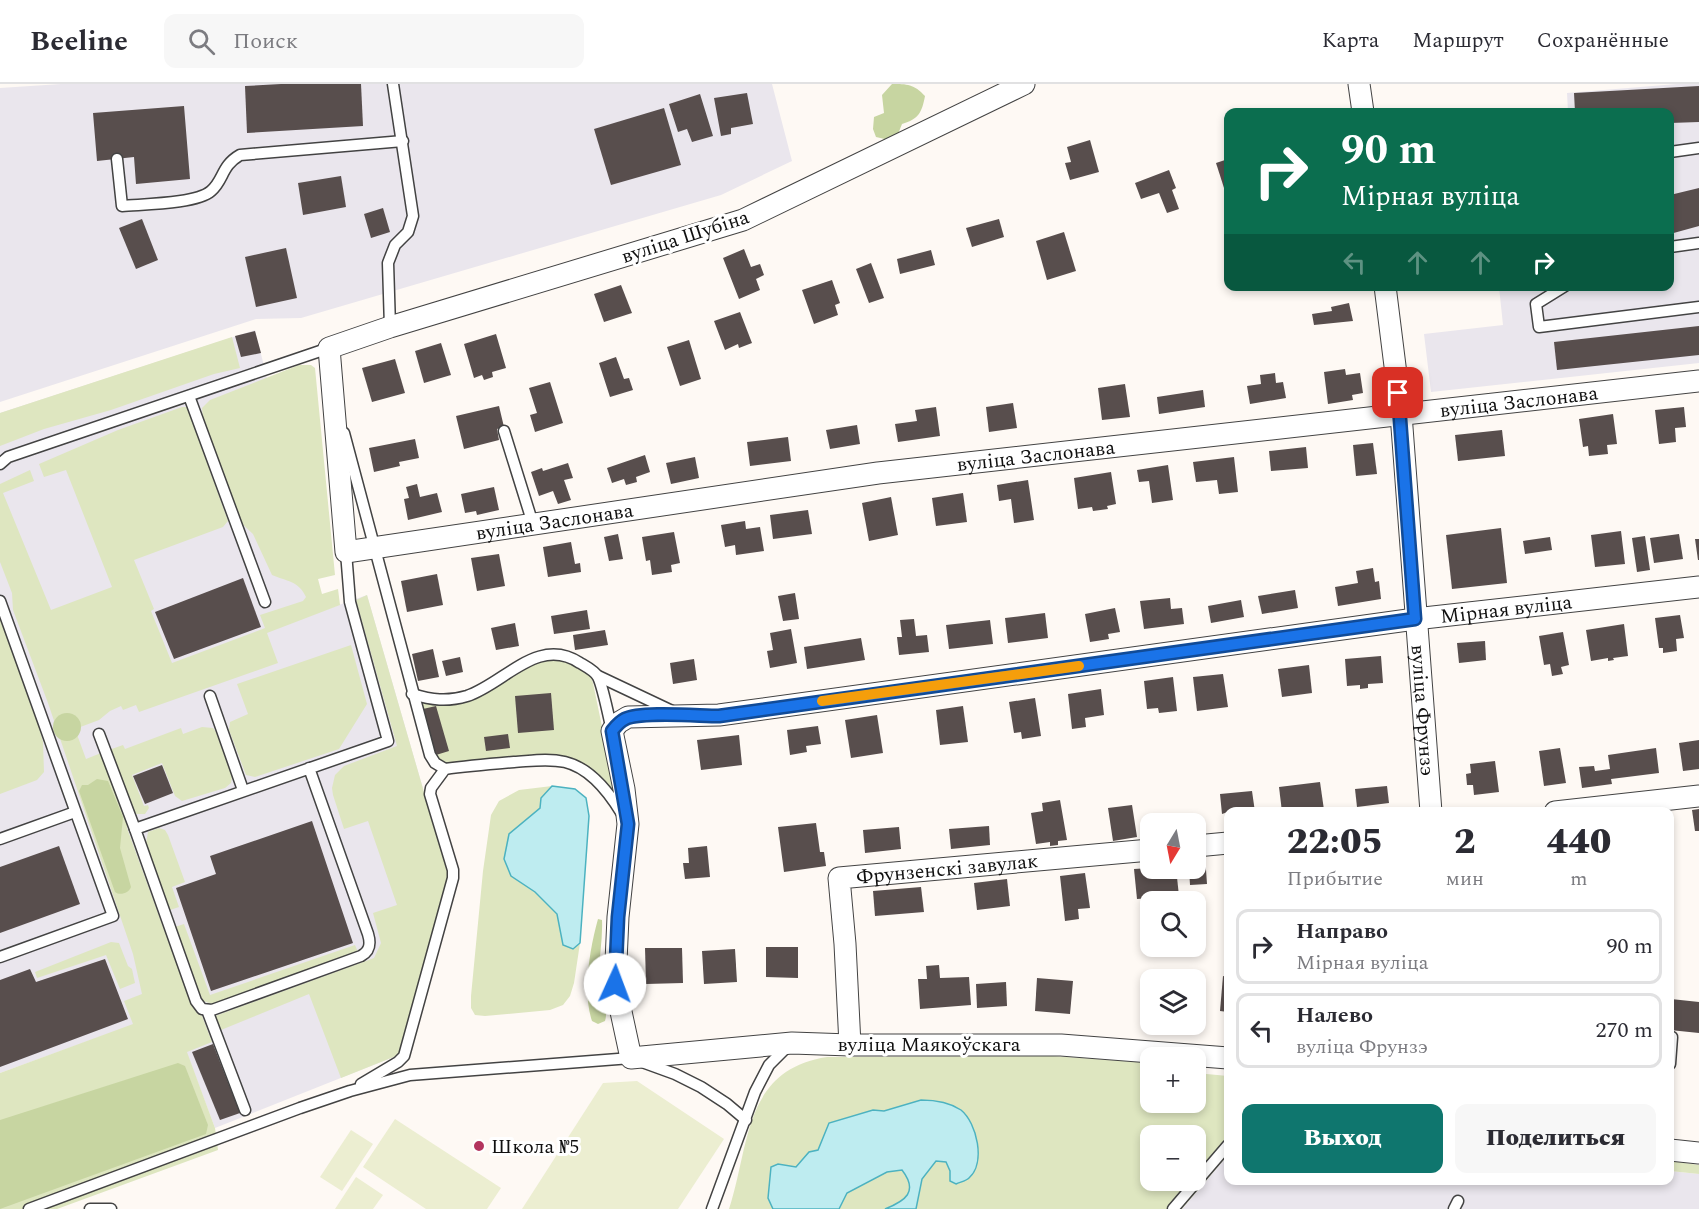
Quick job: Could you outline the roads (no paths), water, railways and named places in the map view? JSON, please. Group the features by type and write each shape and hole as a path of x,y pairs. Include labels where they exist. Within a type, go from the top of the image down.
{"street":[{"name":"вуліца Шубіна","path":"329,348 390,327 742,220 1024,84"},
{"path":"1359,84 1362,108"},
{"name":"вуліца Фрунзэ","path":"1386,291 1401,414 1431,807"},
{"path":"329,348 346,552"},
{"name":"вуліца Заслонава","path":"346,552 878,473 1699,381"},
{"name":"Мірная вуліца","path":"612,731 618,723 628,717 719,716 1415,619 1699,587"},
{"path":"612,731 628,824 618,917 615,984 631,1058"},
{"path":"1600,807 1699,796"},
{"path":"1206,845 1224,843"},
{"name":"Фрунзенскі завулак","path":"850,1045 839,878 1140,851"},
{"name":"вуліца Маякоўскага","path":"631,1058 792,1043 1061,1045 1224,1058"},
{"path":"1674,1150 1699,1153"}],"lane":[{"path":"390,327 387,263 395,245 408,232 413,216 393,84"},
{"path":"117,159 122,206 198,198 212,190 229,161 240,155 403,141"},
{"path":"1674,151 1699,148"},
{"path":"1674,246 1699,243"},
{"path":"1556,291 1536,304 1539,327 1699,307"},
{"path":"0,464 8,457 329,348"},
{"path":"333,388 412,694 430,755 445,769 547,759 567,762 584,771 612,797 628,824"},
{"path":"189,396 265,602"},
{"path":"504,431 533,524"},
{"path":"135,829 388,741 350,602 346,552"},
{"path":"0,601 113,916 0,957"},
{"path":"412,694 431,700 450,700 469,695 535,657 570,656 598,676 680,715"},
{"path":"598,676 612,731"},
{"path":"210,696 243,790"},
{"path":"99,734 196,1001 202,1009 207,1010 361,956 370,946 368,934 309,768"},
{"path":"350,1091 398,1062 404,1056 407,1048 453,878 453,870 430,794 431,788 445,769"},
{"path":"0,839 75,812"},
{"path":"207,1010 245,1110"},
{"path":"712,1209 755,1092 769,1065 792,1043"},
{"path":"29,1209 300,1108 350,1091 410,1075 631,1058 675,1074 701,1087 746,1120"},
{"path":"1173,1209 1224,1150"},
{"path":"90,1209 111,1209"}],"water":[{"path":"552,786 575,789 586,798 589,816 580,943 573,949 563,945 557,914 535,892 511,876 504,859 509,834 540,808 541,798"},
{"path":"921,1100 952,1105 967,1116 975,1133 978,1153 974,1171 968,1179 956,1184 950,1181 950,1171 946,1162 936,1161 922,1179 916,1209 885,1209 898,1203 907,1195 909,1184 902,1170 887,1172 847,1193 839,1209 773,1209 768,1198 771,1167 778,1164 796,1167 809,1152 818,1150 829,1123 873,1110 884,1111"}],"place":[{"name":"Школа №5","path":"479,1146"}]}
